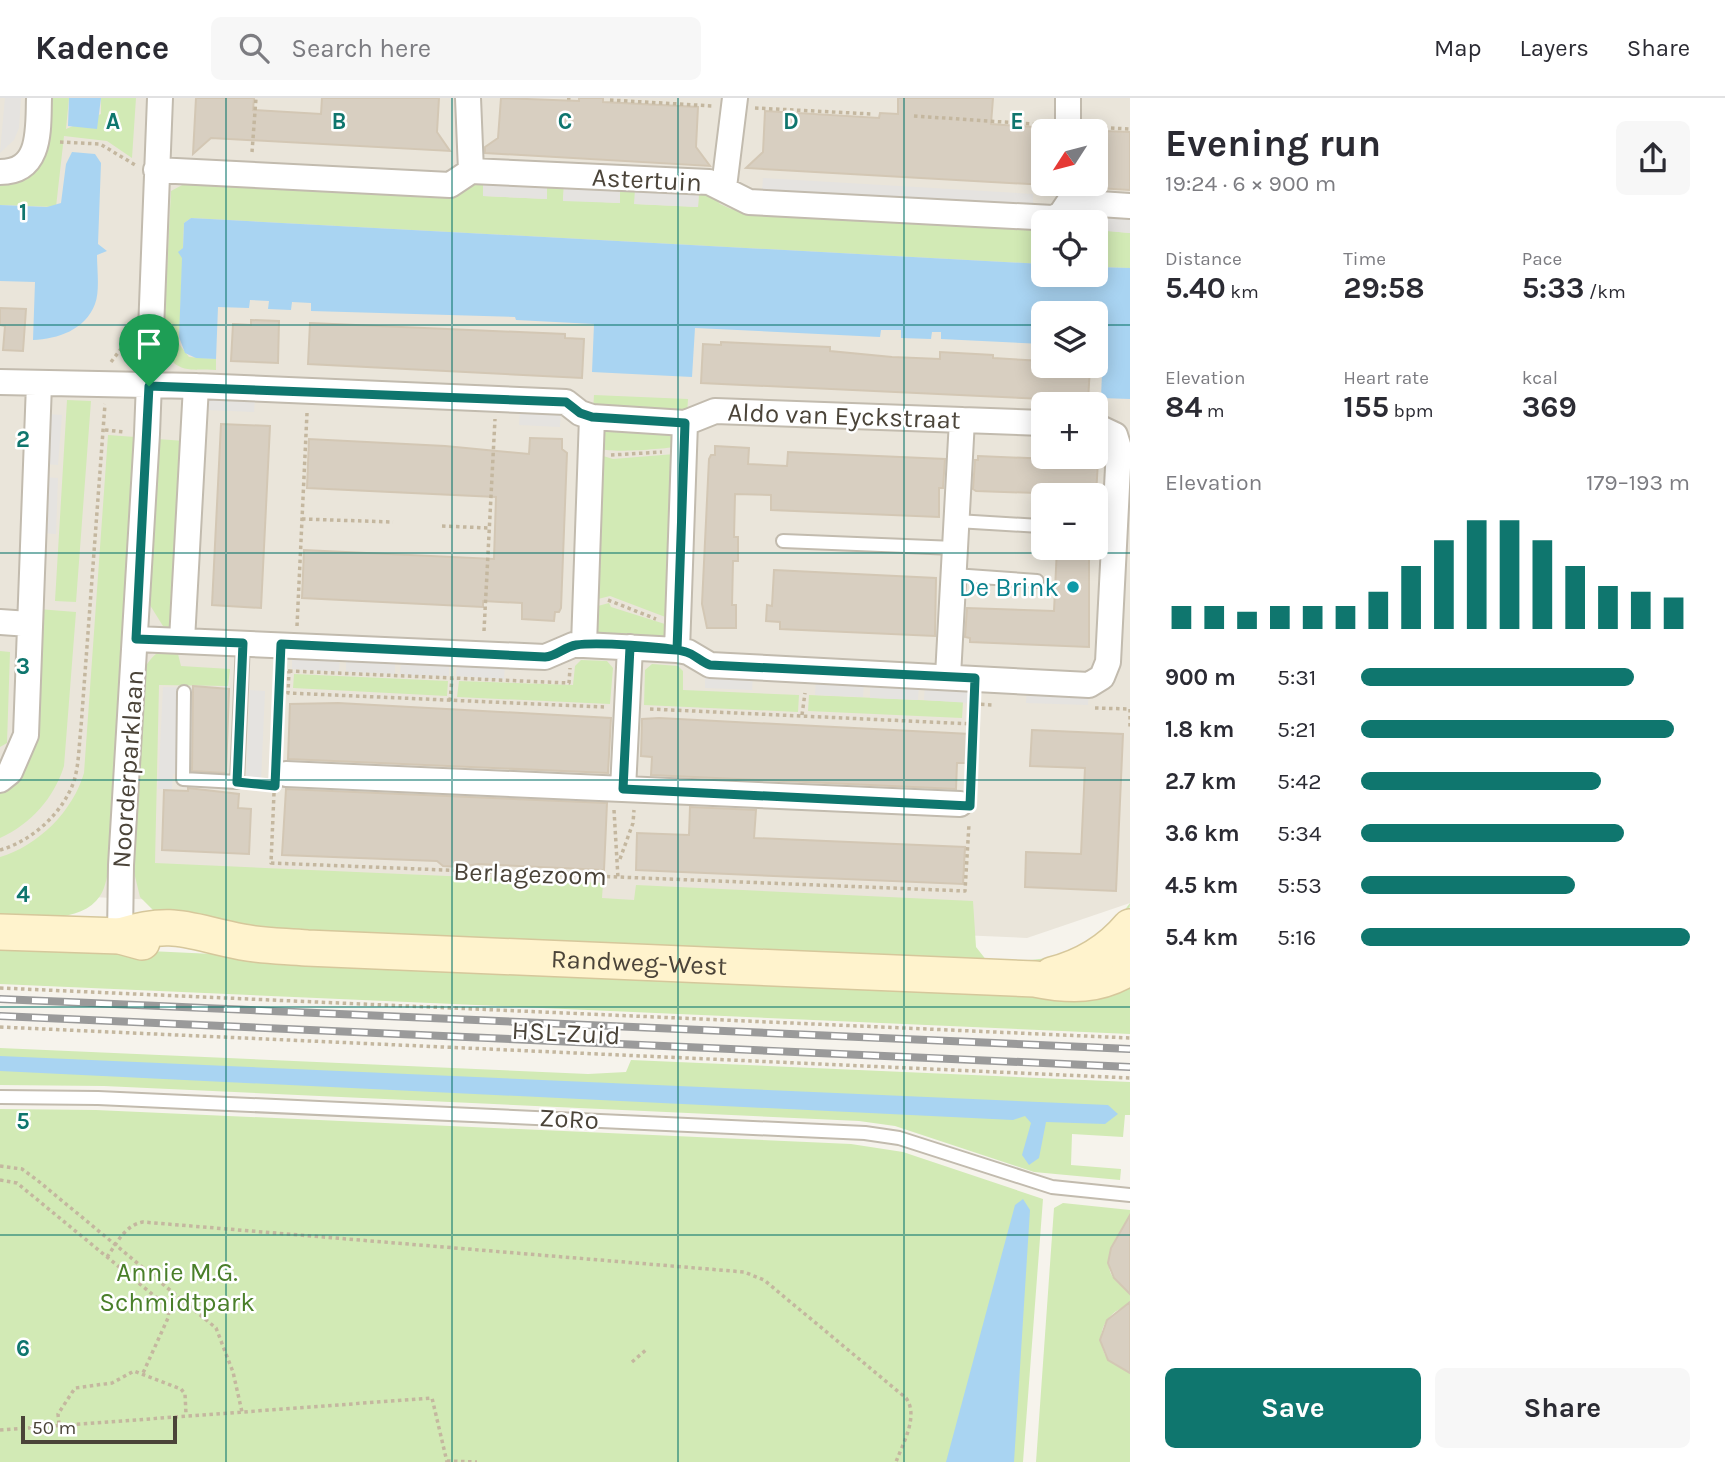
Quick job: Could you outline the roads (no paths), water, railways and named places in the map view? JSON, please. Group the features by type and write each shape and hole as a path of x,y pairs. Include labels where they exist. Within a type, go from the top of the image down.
{"main road":[{"name":"Randweg-West","path":"1035,979 1085,963 1103,953 1130,927"},
{"name":"Randweg-West","path":"0,932 120,936 179,947 243,942 321,948 1035,979 1066,985 1096,984 1130,967"}],"street":[{"path":"0,173 26,165 37,141 39,98"},
{"name":"Noorderparklaan","path":"120,936 121,865 149,386 144,168 160,98"},
{"path":"468,98 471,171"},
{"path":"724,187 735,98"},
{"path":"1068,98 1068,119"},
{"name":"Astertuin","path":"144,168 450,185 471,171 709,182 724,187 734,196 749,202 1053,218 1062,214 1068,196"},
{"name":"Astertuin","path":"1083,196 1130,206"},
{"name":"Aldo van Eyckstraat","path":"0,382 196,386 566,402 580,413 592,417 685,423 715,411 1031,423"},
{"path":"0,780 10,772 26,735 39,384"},
{"path":"182,640 196,386"},
{"path":"584,645 592,417"},
{"path":"948,676 962,420"},
{"path":"685,423 677,639 688,652 710,665 1089,685 1102,677 1108,662 1119,448 1108,435"},
{"path":"0,622 29,624"},
{"path":"136,639 545,657 573,645 630,647 677,639"},
{"path":"623,789 630,647"},
{"path":"279,773 960,804"}],"lane":[{"path":"957,521 1031,525"},
{"path":"783,541 955,548"},
{"path":"954,575 1037,581"},
{"path":"184,692 183,779 237,782 243,643"},
{"name":"ZoRo","path":"0,1097 98,1098 865,1133 900,1139 1039,1184 1130,1195"}],"water":[{"path":"69,98 101,98 97,129 68,126"},
{"path":"72,152 95,154 101,163 98,244 107,251 97,255 97,299 85,320 78,327 61,335 33,340 35,282 0,281 0,205 47,207 61,203 66,164"},
{"path":"191,218 1031,263 1031,287 1108,287 1108,267 1130,268 1130,399 1108,398 1108,392 1101,392 1102,378 1108,378 1108,301 1031,301 1031,343 941,339 941,332 932,332 931,339 901,338 901,330 881,330 880,337 695,328 692,377 592,372 594,324 516,320 515,317 311,311 311,303 292,302 291,310 268,309 269,301 250,300 249,308 218,307 216,359 196,358 185,353 179,337 182,258 178,252 183,248 184,223"},
{"path":"0,1056 1108,1105 1118,1114 1105,1124 1046,1122 1039,1158 1029,1165 1022,1155 1031,1123 1025,1116 1013,1120 0,1071"},
{"path":"1023,1199 1030,1210 1014,1462 946,1462 1015,1205"}],"railway":[{"path":"0,999 1130,1049"},
{"path":"0,1016 1130,1067"}],"place":[{"name":"De Brink","path":"1073,587"}],"park label":[{"name":"Annie M.G. Schmidtpark","path":"177,1287"}]}
